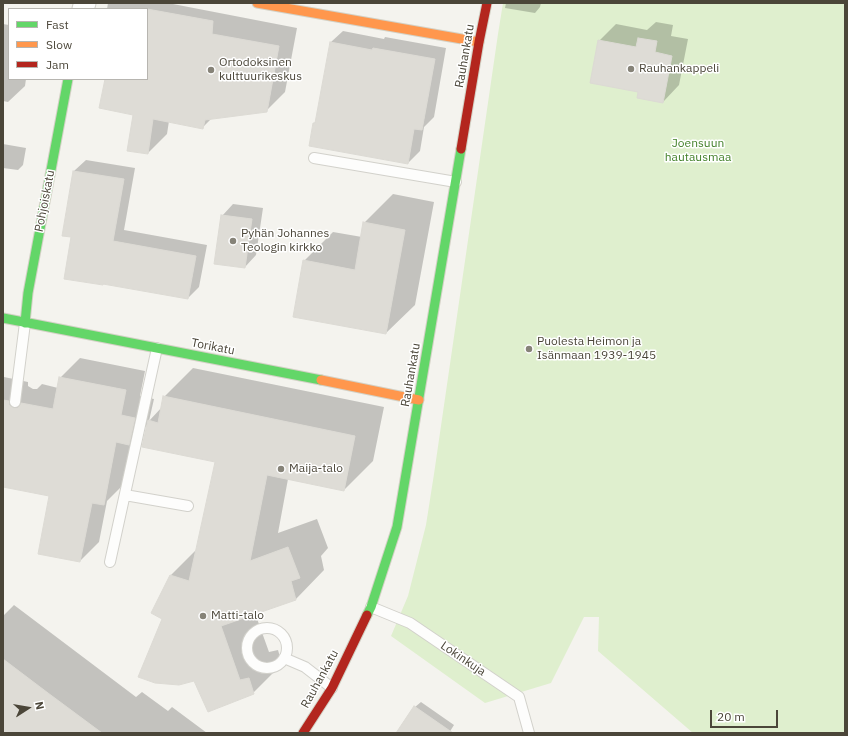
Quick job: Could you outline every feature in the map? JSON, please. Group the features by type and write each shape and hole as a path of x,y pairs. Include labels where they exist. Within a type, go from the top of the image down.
{"street":[{"path":"257,3 479,42"},
{"name":"Rauhankatu","path":"303,733 332,688 372,607 397,527 479,42 487,3"},
{"name":"Pohjoiskatu","path":"25,323 28,293 68,80"},
{"name":"Torikatu","path":"3,318 419,400"}],"lane":[{"path":"314,158 456,182"},
{"path":"15,402 25,323"},
{"path":"110,562 157,348"},
{"path":"125,495 188,506"},
{"name":"Lokinkuja","path":"372,607 410,622 519,697 529,733"},
{"path":"269,628 276,630 285,639 287,645 287,652 284,658 275,667 261,668 250,660 247,654 248,640 257,630 269,628"},
{"path":"284,658 305,667 332,688"}],"green space":[{"name":"Joensuun hautausmaa","path":"503,3 845,3 845,733 693,733 598,651 599,617 584,617 551,683 485,703 391,636 408,596 426,525"}],"building":[{"name":"Ortodoksinen kulttuurikeskus","path":"148,9 213,21 212,34 279,46 267,112 205,120 203,129 153,119 148,154 127,151 133,115 99,108 105,80 148,80"},
{"name":"Rauhankappeli","path":"638,38 657,41 655,52 672,56 663,103 637,98 638,92 590,83 598,40 636,47"},
{"path":"330,42 435,59 422,130 414,129 408,164 309,146 313,123 315,123"},
{"path":"73,171 124,179 113,241 196,256 188,299 103,284 64,279 71,237 62,236"},
{"name":"Pyhän Johannes Teologin kirkko","path":"221,215 252,219 245,268 214,264"},
{"path":"363,222 405,230 386,334 293,317 303,260 355,270"},
{"path":"59,377 126,390 121,415 135,418 129,445 116,442 104,505 92,503 80,562 38,554 49,496 3,487 3,400 9,401 9,405 14,408 18,408 21,403 53,409"},
{"path":"163,396 355,436 344,491 267,475 250,561 288,547 300,578 291,581 296,600 221,626 240,680 249,678 254,694 208,712 194,681 179,685 155,683 138,677 162,619 151,613 170,575 189,581 215,462 142,447 148,420 158,423"},
{"path":"3,659 48,693 102,733 3,733"},
{"path":"414,706 453,733 396,733"}],"traffic: fast":[{"path":"25,323 28,293 68,80"},
{"path":"367,615 371,607 397,527 461,149"},
{"path":"3,318 321,380"}],"traffic: slow":[{"path":"257,3 479,42"},
{"path":"321,380 419,400"}],"traffic: jam":[{"path":"461,149 487,3"},
{"path":"303,733 332,688 367,615"}],"place":[{"name":"Rauhankappeli","path":"631,69"},
{"name":"Ortodoksinen kulttuurikeskus","path":"211,70"},
{"name":"Pyhän Johannes Teologin kirkko","path":"233,241"},
{"name":"Puolesta Heimon ja Isänmaan 1939-1945","path":"529,349"},
{"name":"Maija-talo","path":"281,469"},
{"name":"Matti-talo","path":"203,616"}]}
